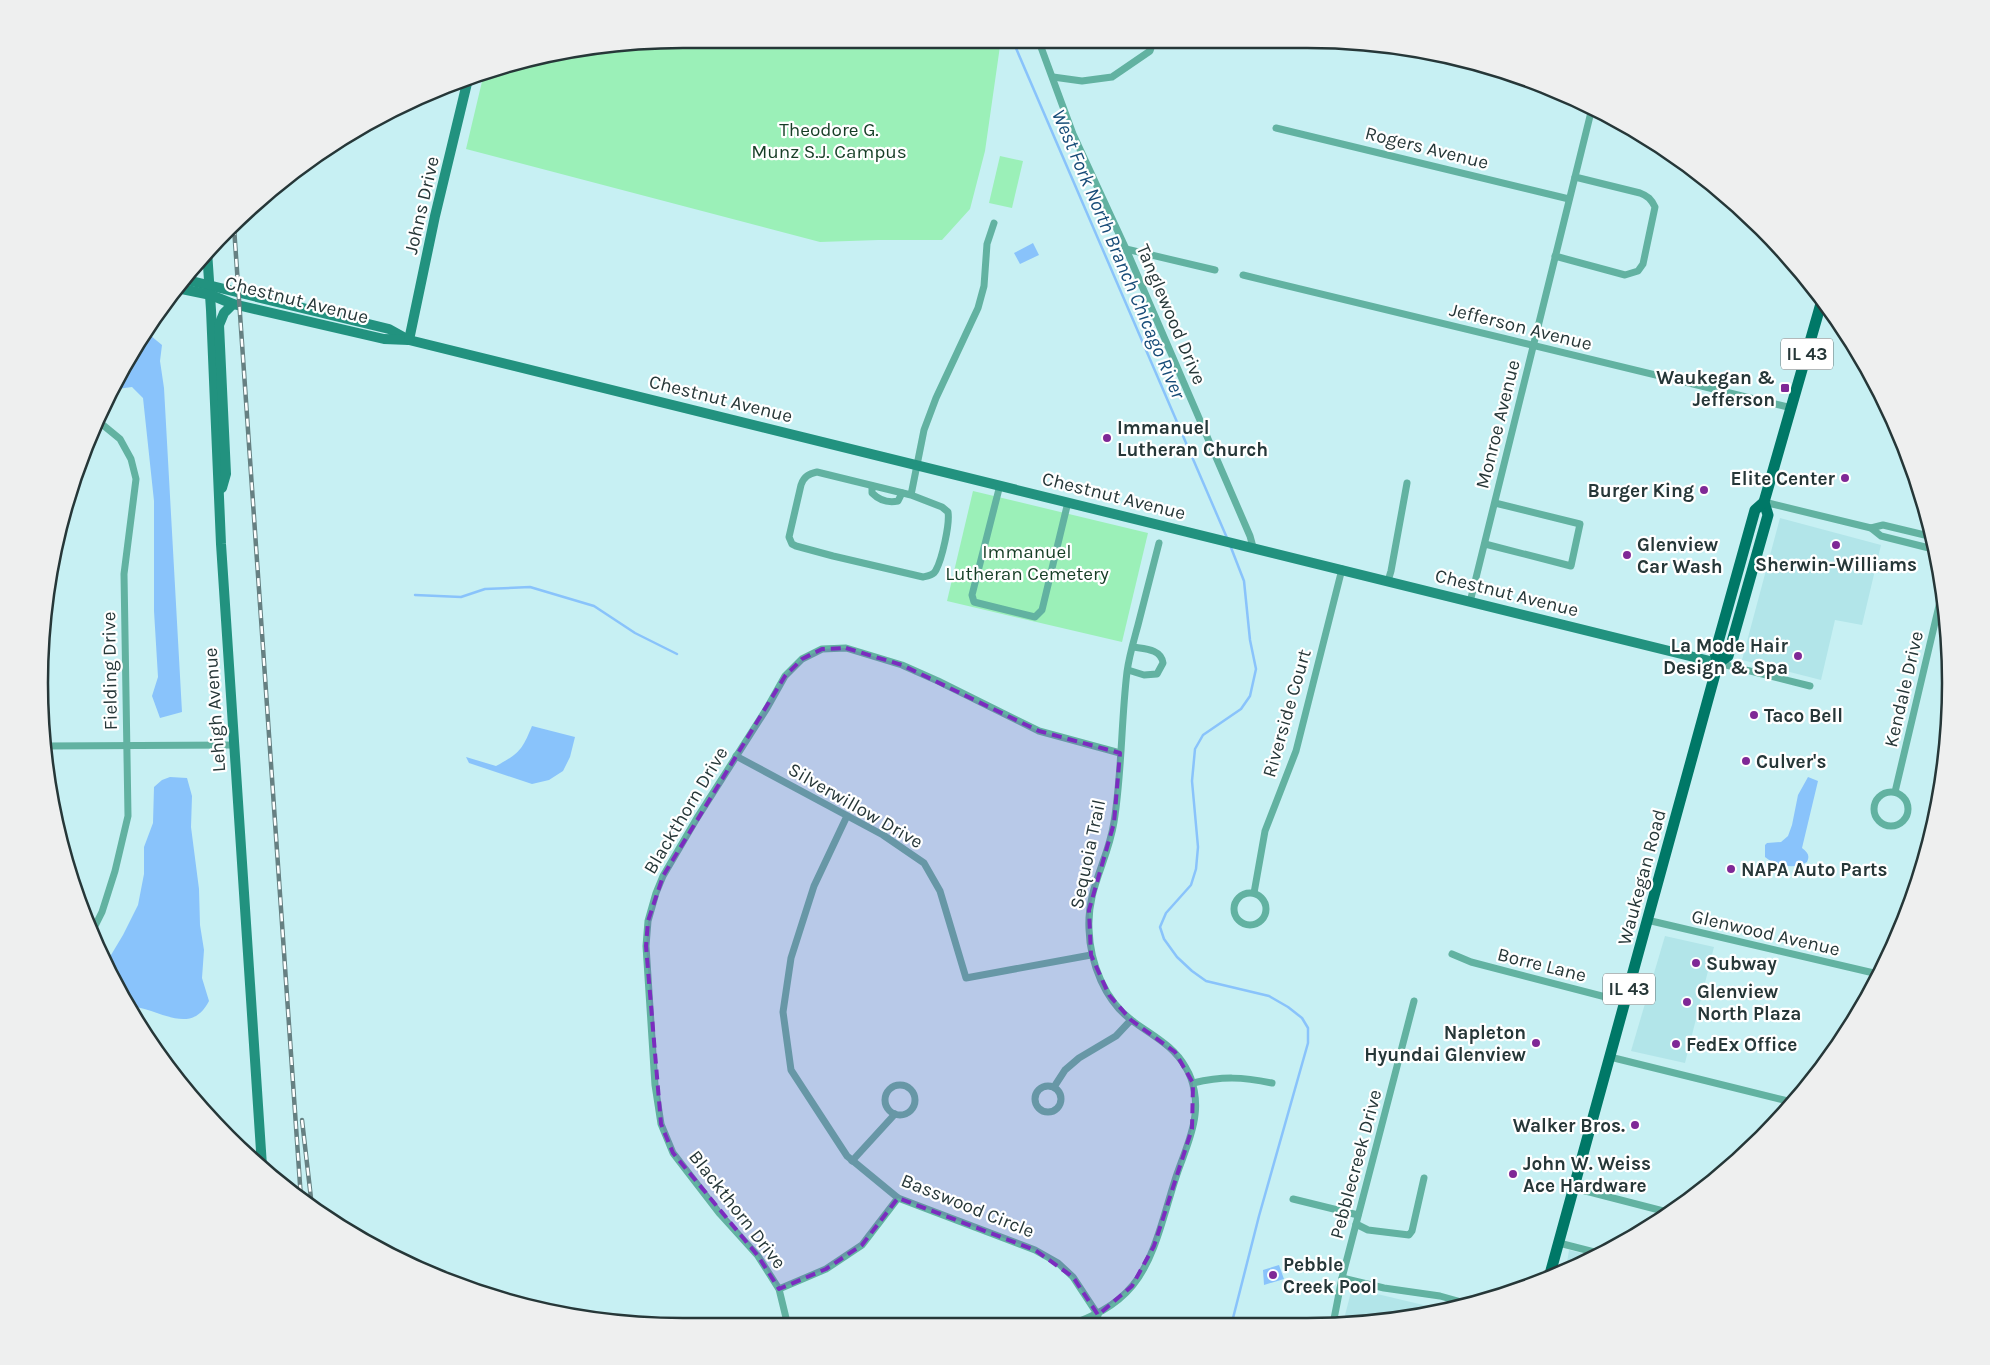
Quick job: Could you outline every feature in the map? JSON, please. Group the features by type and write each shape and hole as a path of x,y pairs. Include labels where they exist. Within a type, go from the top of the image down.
{"main road":[{"name":"Waukegan Road","path":"1552,1269 1718,663 1728,656 1736,633 1768,515 1764,502 1820,308"}],"street":[{"name":"Tanglewood Drive","path":"1042,48 1073,134 1126,249 1250,536 1253,547"},
{"path":"1053,77 1082,81 1112,77 1150,51 1151,48"},
{"name":"Johns Drive","path":"408,340 437,206 466,86"},
{"name":"Monroe Avenue","path":"1470,602 1590,114"},
{"name":"Rogers Avenue","path":"1276,128 1569,199"},
{"path":"1555,256 1625,275 1638,271 1643,264 1655,207 1652,200 1640,193 1575,177"},
{"path":"911,495 924,430 936,398 978,308 984,286 987,244 994,223"},
{"path":"1126,249 1215,270"},
{"name":"Lehigh Avenue","path":"207,262 234,745 261,1158"},
{"name":"Jefferson Avenue","path":"1243,275 1792,408"},
{"name":"Chestnut Avenue","path":"190,282 210,290 233,304 384,339 408,340 1241,544 1810,686"},
{"name":"Chestnut Avenue","path":"185,288 210,290 389,329 408,340"},
{"path":"219,497 226,474 219,325 224,313 233,304"},
{"name":"Fielding Drive","path":"96,925 102,912 115,871 128,816 124,574 136,479 131,459 120,439 103,424"},
{"path":"817,472 911,495 942,507 948,512 949,520 936,570 929,576 923,577 832,556 792,544 790,532 800,485 803,478 809,474 817,472"},
{"path":"1388,581 1407,483"},
{"path":"1000,485 972,595 974,602 1035,617 1040,614 1068,502"},
{"path":"872,486 872,493 876,498 887,502 898,501 902,493"},
{"path":"1764,502 1871,528 1881,536 1928,548"},
{"path":"1485,544 1571,566 1580,524 1495,503"},
{"path":"1871,528 1883,525 1925,535"},
{"name":"Sequoia Trail","path":"1089,1318 1098,1315 1119,1299 1132,1286 1144,1269 1154,1246 1195,1115 1193,1083 1175,1052 1159,1038 1131,1020 1109,995 1092,955 1089,910 1094,884 1114,823 1128,670 1159,543"},
{"name":"Riverside Court","path":"1254,894 1265,831 1296,752 1342,569"},
{"name":"Kendale Drive","path":"1895,792 1938,610"},
{"path":"1128,670 1144,675 1157,674 1162,668 1163,659 1156,652 1133,646"},
{"name":"Blackthorn Drive","path":"786,1318 780,1289 758,1256 720,1214 674,1153 661,1124 655,1085 646,946 648,921 663,876 785,676 802,659 822,649 846,648 902,665 1039,731 1120,752"},
{"path":"51,746 234,745"},
{"name":"Silverwillow Drive","path":"736,756 883,835 924,863 940,891 966,978 1092,955"},
{"path":"1895,792 1907,803 1907,814 1904,819 1895,825 1884,824 1874,811 1876,800 1884,793 1895,792"},
{"name":"Basswood Circle","path":"846,816 814,886 791,958 783,1012 791,1070 852,1160 898,1198 1036,1250 1058,1263 1073,1277 1098,1315"},
{"path":"1244,894 1254,894 1263,899 1266,909 1263,919 1248,925 1239,920 1234,911 1234,906 1236,901 1244,894"},
{"name":"Glenwood Avenue","path":"1647,920 1872,973"},
{"name":"Borre Lane","path":"1452,954 1471,962 1625,1002"},
{"name":"Pebblecreek Drive","path":"1334,1317 1342,1278 1414,1001"},
{"path":"1054,1087 1065,1070 1079,1058 1116,1036 1131,1020"},
{"path":"1610,1057 1785,1100"},
{"path":"1193,1083 1217,1078 1242,1077 1272,1083"},
{"path":"852,1160 895,1114 908,1112 914,1105 912,1092 904,1086 899,1085 890,1089 885,1098 887,1108 895,1114"},
{"path":"1356,1224 1368,1230 1409,1235 1412,1231 1424,1178"},
{"path":"1574,1188 1660,1210"},
{"path":"780,1289 826,1269 862,1245 898,1198"},
{"path":"1293,1199 1358,1215"},
{"path":"1559,1243 1590,1251"},
{"path":"1342,1278 1384,1288 1454,1300"}],"highlighted area":[{"path":"846,648 902,665 1039,731 1120,753 1114,823 1089,910 1091,955 1109,995 1131,1020 1175,1052 1193,1083 1192,1129 1154,1246 1132,1286 1098,1315 1073,1277 1035,1250 898,1198 862,1245 826,1269 779,1289 758,1256 673,1153 661,1124 646,946 648,921 663,876 785,676 802,659 822,649"}],"shaded area":[{"path":"1780,518 1881,545 1862,625 1835,620 1821,680 1742,660"},
{"path":"1665,936 1714,947 1685,1063 1631,1051"},
{"path":"1569,1250 1584,1254 1567,1262"},
{"path":"1352,1288 1427,1306 1390,1312 1345,1316"}],"green space":[{"name":"Theodore G. Munz S.J. Campus","path":"1000,48 985,151 970,209 942,240 820,242 466,149 482,80 559,60 641,49"},
{"path":"1000,156 1023,161 1012,208 989,203"},
{"name":"Immanuel Lutheran Cemetery","path":"973,491 1148,533 1122,642 947,601"}],"water":[{"path":"1033,243 1039,255 1020,264 1014,253"},
{"path":"151,336 162,345 160,361 164,388 182,712 160,718 152,696 158,677 154,611 154,501 143,398 132,387 120,389"},
{"path":"532,726 575,737 570,757 563,771 549,780 532,784 469,763 466,757 496,766 504,762 515,754 526,741"},
{"path":"170,777 187,778 192,796 191,827 204,950 202,978 209,1001 201,1012 193,1018 173,1018 138,1008 110,957 138,905 144,874 144,847 153,823 154,787 162,780"},
{"path":"1808,777 1818,781 1802,848 1808,854 1808,860 1796,866 1774,863 1765,857 1765,845 1767,843 1781,842 1788,836 1798,795"},
{"name":"Pebble Creek Pool","path":"1279,1265 1284,1279 1264,1285 1263,1270"}],"waterway":[{"name":"West Fork North Branch Chicago River","path":"1016,48 1227,538"},
{"name":"West Fork North Branch Chicago River","path":"1230,545 1244,581 1250,640 1256,669 1250,696 1241,709 1203,735 1195,749 1192,781 1198,847 1196,869 1191,885 1166,913 1160,927 1164,939 1177,957 1206,981 1269,996 1302,1018 1308,1028 1308,1043 1259,1216 1233,1318"},
{"path":"415,595 461,597 485,589 530,587 594,606 635,633 677,654"}],"railway":[{"path":"234,232 300,1189"},
{"path":"302,1120 311,1196"}],"place":[{"name":"Waukegan & Jefferson","path":"1785,388"},
{"name":"Immanuel Lutheran Church","path":"1107,438"},
{"name":"Elite Center","path":"1845,478"},
{"name":"Burger King","path":"1704,490"},
{"name":"Sherwin-Williams","path":"1836,545"},
{"name":"Glenview Car Wash","path":"1627,555"},
{"name":"La Mode Hair Design & Spa","path":"1798,656"},
{"name":"Taco Bell","path":"1754,715"},
{"name":"Culver's","path":"1746,761"},
{"name":"NAPA Auto Parts","path":"1731,869"},
{"name":"Subway","path":"1696,963"},
{"name":"Glenview North Plaza","path":"1687,1002"},
{"name":"Napleton Hyundai Glenview","path":"1536,1043"},
{"name":"FedEx Office","path":"1676,1044"},
{"name":"Walker Bros.","path":"1635,1125"},
{"name":"John W. Weiss Ace Hardware","path":"1513,1174"},
{"name":"Pebble Creek Pool","path":"1273,1275"}]}
